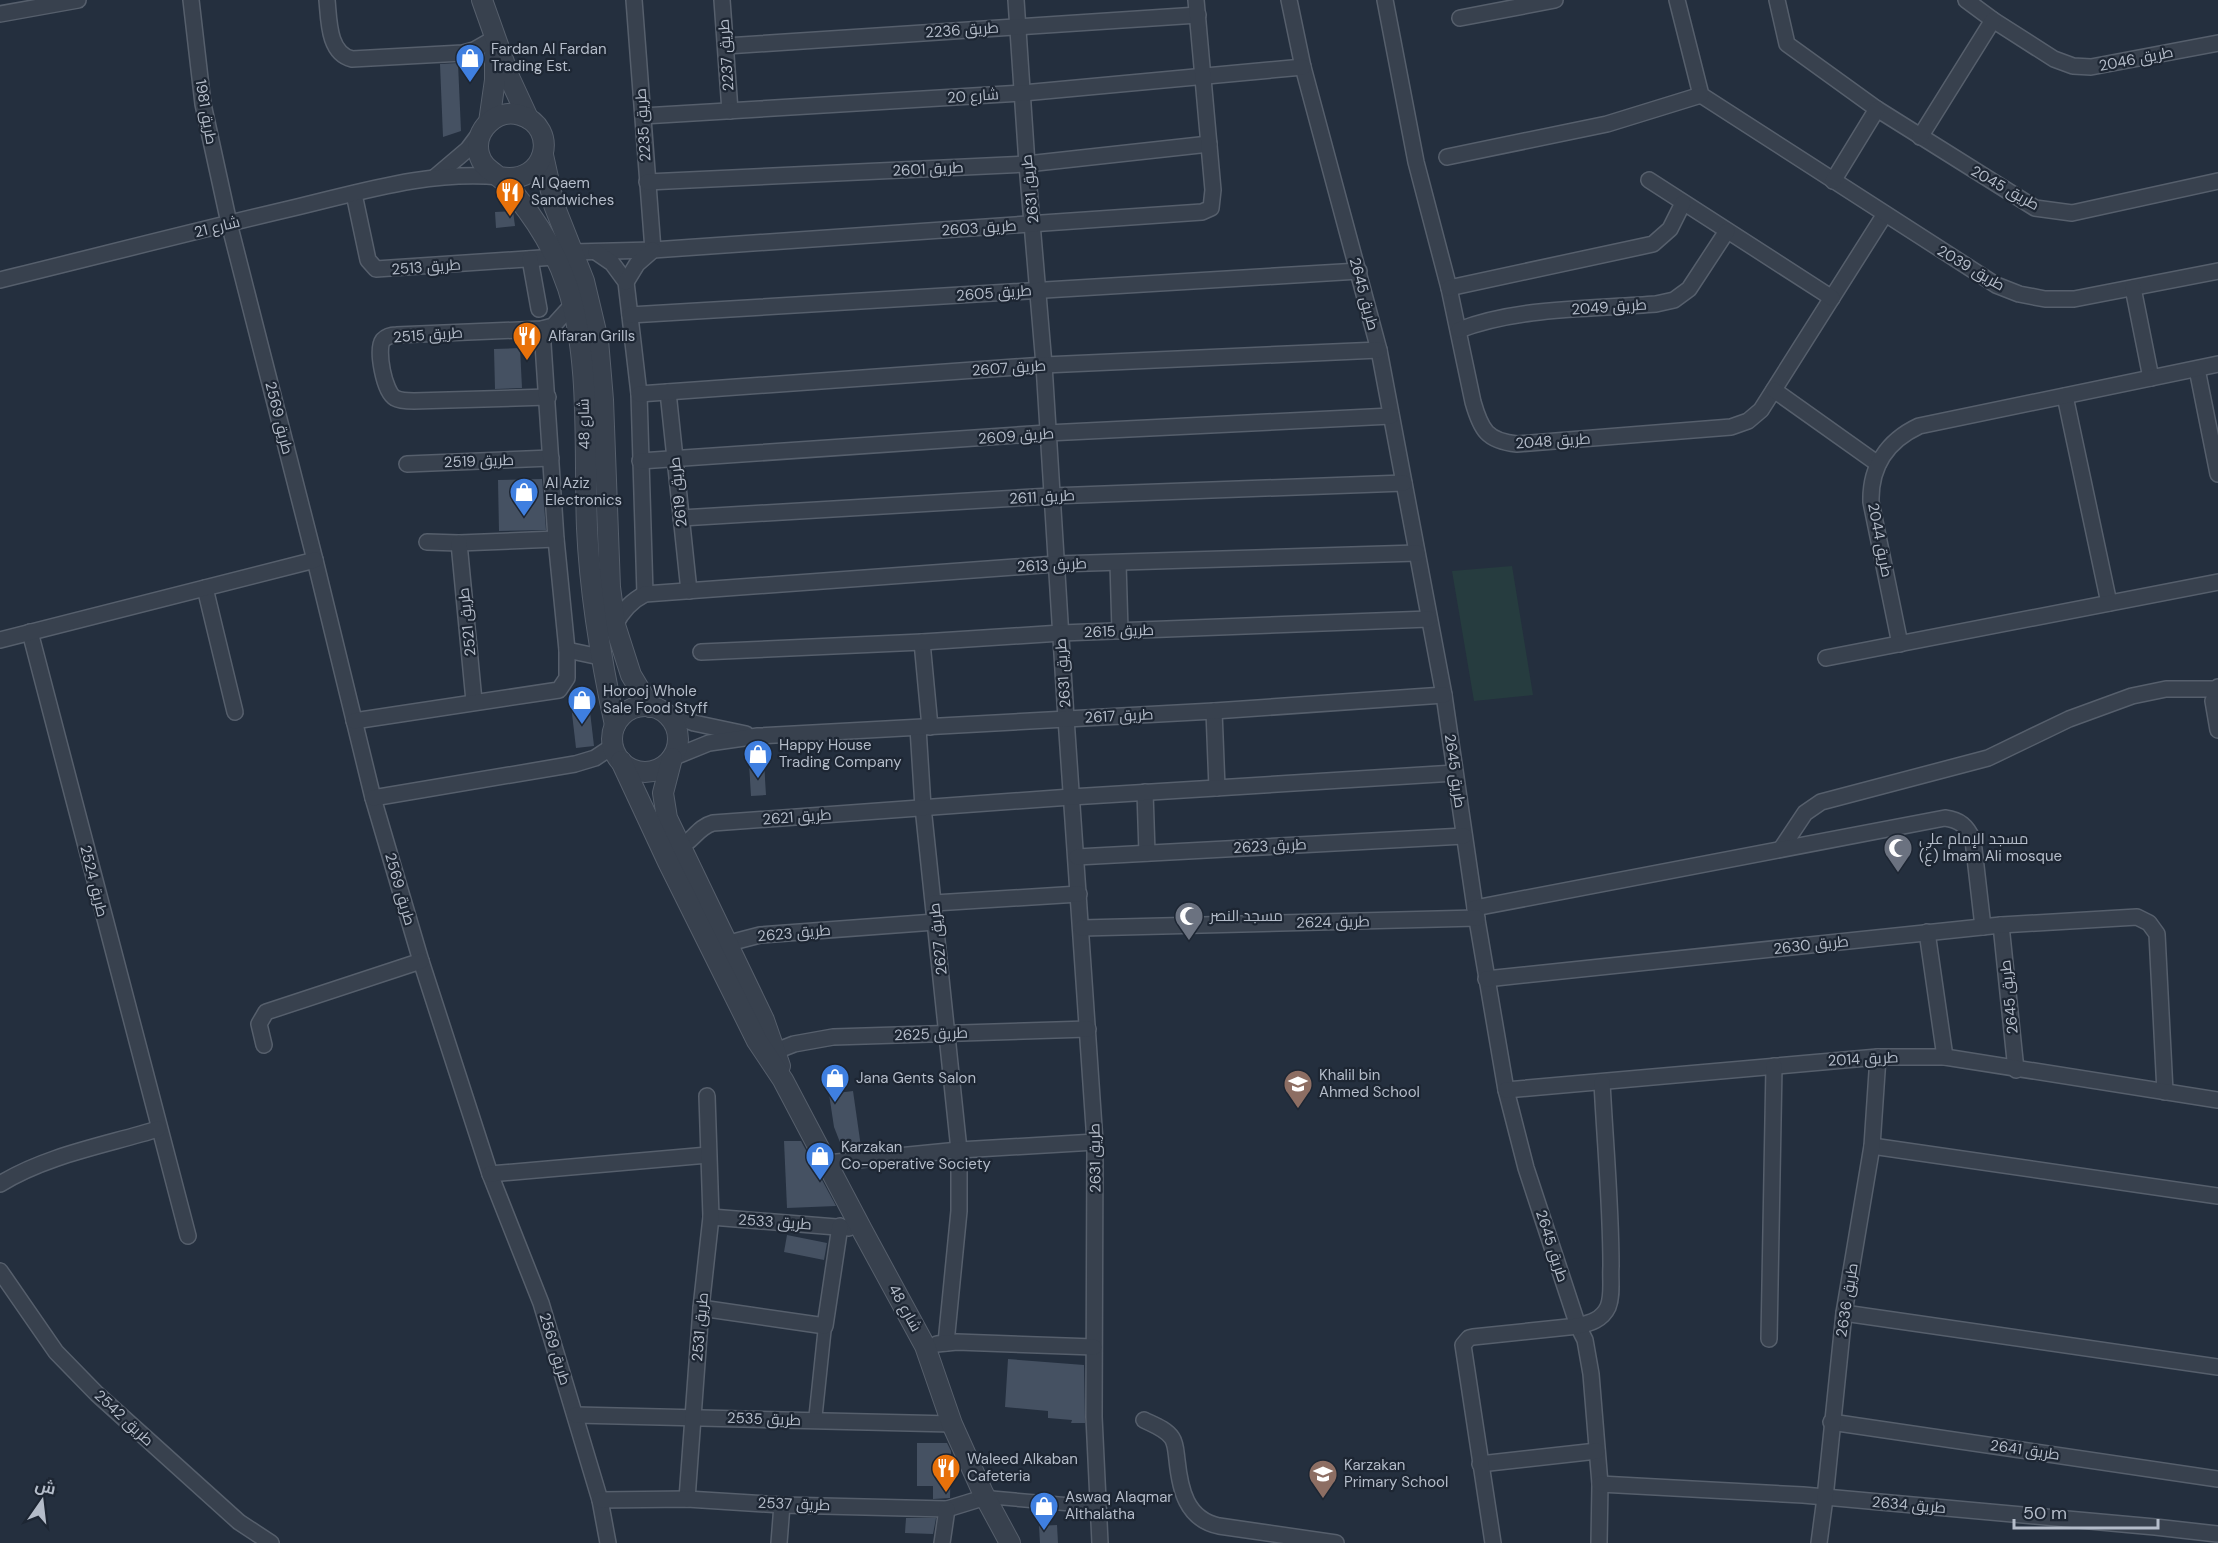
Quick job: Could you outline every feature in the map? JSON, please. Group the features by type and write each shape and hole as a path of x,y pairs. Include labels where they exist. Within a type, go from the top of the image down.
{"street":[{"path":"0,14 78,0"},
{"name":"طريق 1981","path":"191,0 203,104 229,223"},
{"path":"327,0 335,47 345,57 352,59 463,53 474,50 495,38"},
{"path":"482,0 528,118 542,134 543,155 531,173 521,178 500,177 490,172 483,164 479,154 478,143 485,127 495,80 495,38"},
{"name":"طريق 2235","path":"634,0 653,250"},
{"name":"طريق 2237","path":"722,0 730,111"},
{"name":"طريق 2631","path":"1016,0 1027,164 1039,290 1095,1142 1094,1417 1100,1543"},
{"name":"طريق 2645","path":"1289,0 1303,67 1379,350 1444,695 1486,979 1506,1090 1526,1168 1578,1326 1585,1340 1591,1374 1600,1484 1599,1543"},
{"name":"طريق 2048","path":"1385,0 1416,162 1449,288 1477,418 1486,434 1500,443 1518,444 1731,427 1748,421 1761,410 1885,214"},
{"path":"1461,18 1555,0"},
{"path":"1446,157 1607,124 1701,95 1677,0"},
{"name":"طريق 2045","path":"1777,0 1787,44 1877,109 2035,208 2072,213 2218,182"},
{"name":"طريق 2046","path":"1966,0 2055,59 2073,66 2091,67 2218,43"},
{"name":"طريق 2236","path":"726,46 1018,27 1197,7"},
{"name":"طريق 2603","path":"564,255 1202,212 1211,207 1213,189 1197,7"},
{"path":"1920,137 1993,20"},
{"name":"شارع 20","path":"643,116 1023,93 1303,67"},
{"name":"طريق 2039","path":"1701,95 1996,285 2019,294 2045,299 2074,299 2218,271"},
{"path":"1833,181 1877,109"},
{"path":"435,177 460,156 485,127 498,116 508,114 528,118"},
{"name":"طريق 2601","path":"647,182 1027,164 1209,144"},
{"name":"شارع 48","path":"543,155 581,345 587,530 592,595 600,657 615,725"},
{"name":"شارع 21","path":"0,280 229,223 435,177 478,175 500,177"},
{"name":"شارع 48","path":"500,177 564,255 592,311 602,371 610,587 615,625 631,675 656,709"},
{"path":"1649,180 1832,298"},
{"name":"طريق 2513","path":"354,194 368,260 376,269 530,260 564,255"},
{"path":"1449,288 1653,244 1670,228 1683,203"},
{"name":"طريق 2569","path":"229,223 373,798 421,961 490,1174 541,1303 600,1500 608,1543"},
{"name":"طريق 2049","path":"1459,330 1477,323 1515,315 1656,304 1674,300 1689,289 1727,231"},
{"path":"626,282 637,264 653,250"},
{"path":"596,252 612,263 626,282 639,394 645,594 634,599 615,625"},
{"path":"530,260 539,309"},
{"name":"طريق 2605","path":"630,315 1359,271"},
{"path":"2133,288 2151,378"},
{"path":"354,721 558,690 567,678 567,650 556,539 542,329 553,326 572,305"},
{"name":"طريق 2515","path":"542,329 396,334 389,335 380,346 385,385 388,392 395,398 414,401 548,397"},
{"name":"طريق 2607","path":"639,394 1044,365 1379,350"},
{"name":"طريق 2044","path":"1900,644 1871,502 1871,486 1878,464 1888,448 1902,434 1918,426 2218,364"},
{"path":"2197,369 2218,474"},
{"path":"1774,390 1878,464"},
{"name":"طريق 2619","path":"668,392 689,591"},
{"path":"2065,396 2109,603"},
{"name":"طريق 2609","path":"640,461 1047,433 1391,416"},
{"name":"طريق 2519","path":"407,464 551,458"},
{"name":"طريق 2611","path":"681,518 1052,496 1404,483"},
{"path":"427,542 556,539"},
{"name":"طريق 2521","path":"459,543 474,701"},
{"name":"طريق 2613","path":"645,594 1056,564 1417,553"},
{"path":"0,640 315,560"},
{"path":"1118,563 1120,631"},
{"path":"1826,658 2218,582"},
{"path":"205,588 235,712"},
{"name":"طريق 2615","path":"700,652 1061,633 1429,620"},
{"name":"طريق 2524","path":"30,632 188,1236"},
{"name":"طريق 2627","path":"922,642 923,807 959,1150 959,1211 946,1343"},
{"path":"567,650 600,657"},
{"path":"1780,849 1805,813 1821,802 1988,758 2069,719 2132,696 2166,689 2217,688 2213,701 2218,730"},
{"name":"طريق 2617","path":"672,758 709,743 758,736 1214,711 1444,695"},
{"path":"639,707 656,709 670,718 676,727 678,738 672,758 665,765 647,772 638,771 617,754 612,735 615,725 629,710 639,707"},
{"name":"طريق 2617","path":"656,709 694,723 758,736"},
{"path":"1214,711 1217,788"},
{"path":"373,798 575,764 617,754"},
{"name":"شارع 48","path":"617,754 757,1041 783,1080 861,1230 926,1346 952,1424 1010,1543"},
{"name":"شارع 48","path":"672,758 663,793 664,806 680,847 764,1020 776,1051 783,1080"},
{"name":"طريق 2621","path":"680,847 689,842 698,831 712,823 1071,796 1455,773"},
{"path":"1144,792 1147,853"},
{"name":"طريق 2624","path":"1082,928 1476,913 1780,849 1945,818 1954,819 1963,824 1973,840 1983,927"},
{"name":"طريق 2623","path":"1077,857 1464,836"},
{"path":"934,903 1079,894"},
{"name":"طريق 2630","path":"1486,979 1927,932 2137,917 2150,923 2157,934 2166,1092"},
{"name":"طريق 2623","path":"728,949 738,941 760,935 936,922"},
{"name":"طريق 2645","path":"2001,925 2016,1070"},
{"path":"1927,932 1945,1057"},
{"path":"264,1045 259,1024 266,1012 421,961"},
{"name":"طريق 2625","path":"776,1051 794,1044 832,1037 1088,1029"},
{"name":"طريق 2014","path":"1506,1090 1878,1057 1945,1057 2218,1100"},
{"name":"طريق 2636","path":"1819,1543 1844,1312 1872,1146 1878,1057"},
{"path":"1769,1340 1774,1066"},
{"path":"1493,1543 1470,1382 1462,1350 1465,1341 1473,1337 1578,1326 1594,1322 1604,1313 1610,1301 1611,1248 1602,1082"},
{"name":"طريق 2531","path":"687,1499 701,1308 711,1217 706,1096"},
{"path":"0,1184 23,1171 46,1162 159,1129"},
{"path":"827,1163 959,1150 1095,1142"},
{"path":"1872,1146 2218,1196"},
{"path":"490,1174 708,1155"},
{"name":"طريق 2533","path":"711,1217 840,1226 861,1230"},
{"path":"816,1421 825,1326 840,1226"},
{"name":"طريق 2542","path":"0,1271 56,1352 97,1394 240,1522 271,1543"},
{"path":"701,1308 825,1326"},
{"path":"1844,1312 2218,1367"},
{"path":"926,1346 946,1343 1094,1347"},
{"name":"طريق 2535","path":"576,1415 952,1424"},
{"path":"1144,1420 1173,1438 1181,1491 1187,1503 1201,1519 1219,1526 1336,1543"},
{"name":"طريق 2641","path":"1831,1422 2218,1479"},
{"path":"1480,1464 1597,1451"},
{"name":"طريق 2634","path":"1600,1484 1803,1495 2217,1534"},
{"path":"986,1497 1099,1506"},
{"name":"طريق 2537","path":"600,1500 687,1499 782,1505 947,1509 986,1497"},
{"path":"779,1543 782,1505"},
{"path":"942,1543 947,1509"},
{"path":"2217,1543 2218,1528"}],"green space":[{"path":"1512,566 1533,695 1474,701 1452,571"}],"building":[{"path":"458,63 461,131 443,137 440,64"},
{"path":"513,211 515,226 496,228 495,212"},
{"path":"520,348 522,388 495,389 494,349"},
{"path":"542,479 546,530 499,531 498,480"},
{"name":"Horooj Whole Sale Food Styff","path":"589,703 594,746 576,748 571,705"},
{"name":"Happy House Trading Company","path":"764,762 766,795 751,796 749,763"},
{"path":"853,1091 861,1147 843,1150 834,1127 829,1094"},
{"path":"784,1141 801,1141 836,1206 787,1208"},
{"path":"787,1235 827,1243 824,1260 784,1252"},
{"path":"1008,1359 1084,1365 1085,1423 1071,1423 1072,1420 1048,1418 1048,1411 1005,1407"},
{"path":"917,1443 947,1443 951,1451 950,1498 933,1499 933,1486 917,1486"},
{"path":"906,1518 936,1518 933,1534 905,1533"},
{"path":"1057,1525 1058,1543 1040,1543 1039,1526"}],"place":[{"name":"Fardan Al Fardan Trading Est.","path":"470,84"},
{"name":"Al Qaem Sandwiches","path":"510,218"},
{"name":"Alfaran Grills","path":"527,362"},
{"name":"Al Aziz Electronics","path":"524,518"},
{"name":"Horooj Whole Sale Food Styff","path":"582,726"},
{"name":"Happy House Trading Company","path":"758,780"},
{"name":"مسجد الإمام علي (ع) Imam Ali mosque","path":"1898,874"},
{"name":"مسجد النصر","path":"1189,942"},
{"name":"Jana Gents Salon","path":"835,1104"},
{"name":"Khalil bin Ahmed School","path":"1298,1110"},
{"name":"Karzakan Co-operative Society","path":"820,1182"},
{"name":"Waleed Alkaban Cafeteria","path":"946,1494"},
{"name":"Karzakan Primary School","path":"1323,1500"},
{"name":"Aswaq Alaqmar Althalatha","path":"1044,1532"}]}
